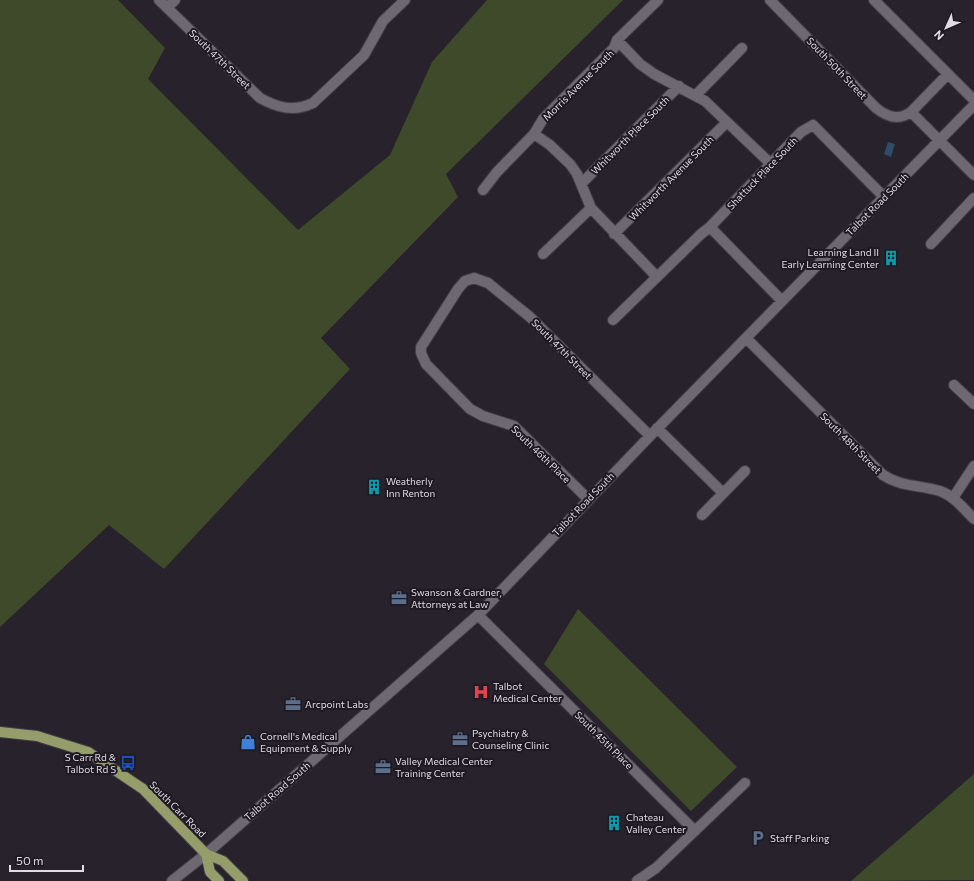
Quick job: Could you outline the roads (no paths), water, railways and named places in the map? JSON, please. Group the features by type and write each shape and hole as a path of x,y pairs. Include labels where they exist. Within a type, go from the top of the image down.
{"main road":[{"name":"South Carr Road","path":"0,732 37,736 88,752 142,789 206,854"},
{"path":"206,854 210,872 219,881"},
{"path":"206,854 223,861 243,881"}],"street":[{"name":"South 47th Street","path":"159,0 260,98 271,104 287,108 303,108 312,103 364,55 383,21 405,0"},
{"path":"167,8 175,0"},
{"name":"Morris Avenue South","path":"483,190 497,172 534,134 544,119 614,48 617,40 658,0"},
{"name":"South 50th Street","path":"770,0 883,114 896,118 904,117 911,112"},
{"path":"874,0 974,100"},
{"name":"Whitworth Place South","path":"617,40 640,64 654,74 704,100 771,164"},
{"path":"696,95 742,48"},
{"path":"948,74 911,112 974,175"},
{"name":"Whitworth Place South","path":"581,184 679,86"},
{"name":"Talbot Road South","path":"172,881 206,854 478,615 653,432 974,105"},
{"name":"Whitworth Avenue South","path":"614,234 727,122"},
{"name":"Shattuck Place South","path":"613,320 710,228 801,132 813,125 884,197"},
{"path":"534,134 550,145 570,164 581,184 590,208 657,277"},
{"path":"931,244 974,198"},
{"path":"543,254 590,208"},
{"path":"710,228 782,301"},
{"name":"South 47th Street","path":"465,282 474,278 488,282 530,317 653,432 723,493"},
{"name":"South 46th Place","path":"465,282 458,289 421,347 421,353 426,364 470,409 483,416 514,426 588,499"},
{"name":"South 48th Street","path":"746,338 883,475 899,484 941,492 953,498 974,519"},
{"path":"954,385 974,404"},
{"path":"953,498 974,466"},
{"path":"702,515 745,471"},
{"name":"South 45th Place","path":"478,615 696,831"},
{"path":"637,881 656,868 745,783"}],"water":[{"path":"888,142 895,144 891,157 884,154"}],"place":[{"name":"Learning Land II Early Learning Center","path":"891,258"},
{"name":"Weatherly Inn Renton","path":"374,487"},
{"name":"Swanson & Gardner, Attorneys at Law","path":"399,598"},
{"name":"Talbot Medical Center","path":"481,692"},
{"name":"Arcpoint Labs","path":"293,704"},
{"name":"Psychiatry & Counseling Clinic","path":"460,739"},
{"name":"Cornell's Medical Equipment & Supply","path":"248,742"},
{"name":"S Carr Rd & Talbot Rd S","path":"128,763"},
{"name":"Valley Medical Center Training Center","path":"383,767"},
{"name":"Chateau Valley Center","path":"614,823"},
{"name":"Staff Parking","path":"758,838"}]}
